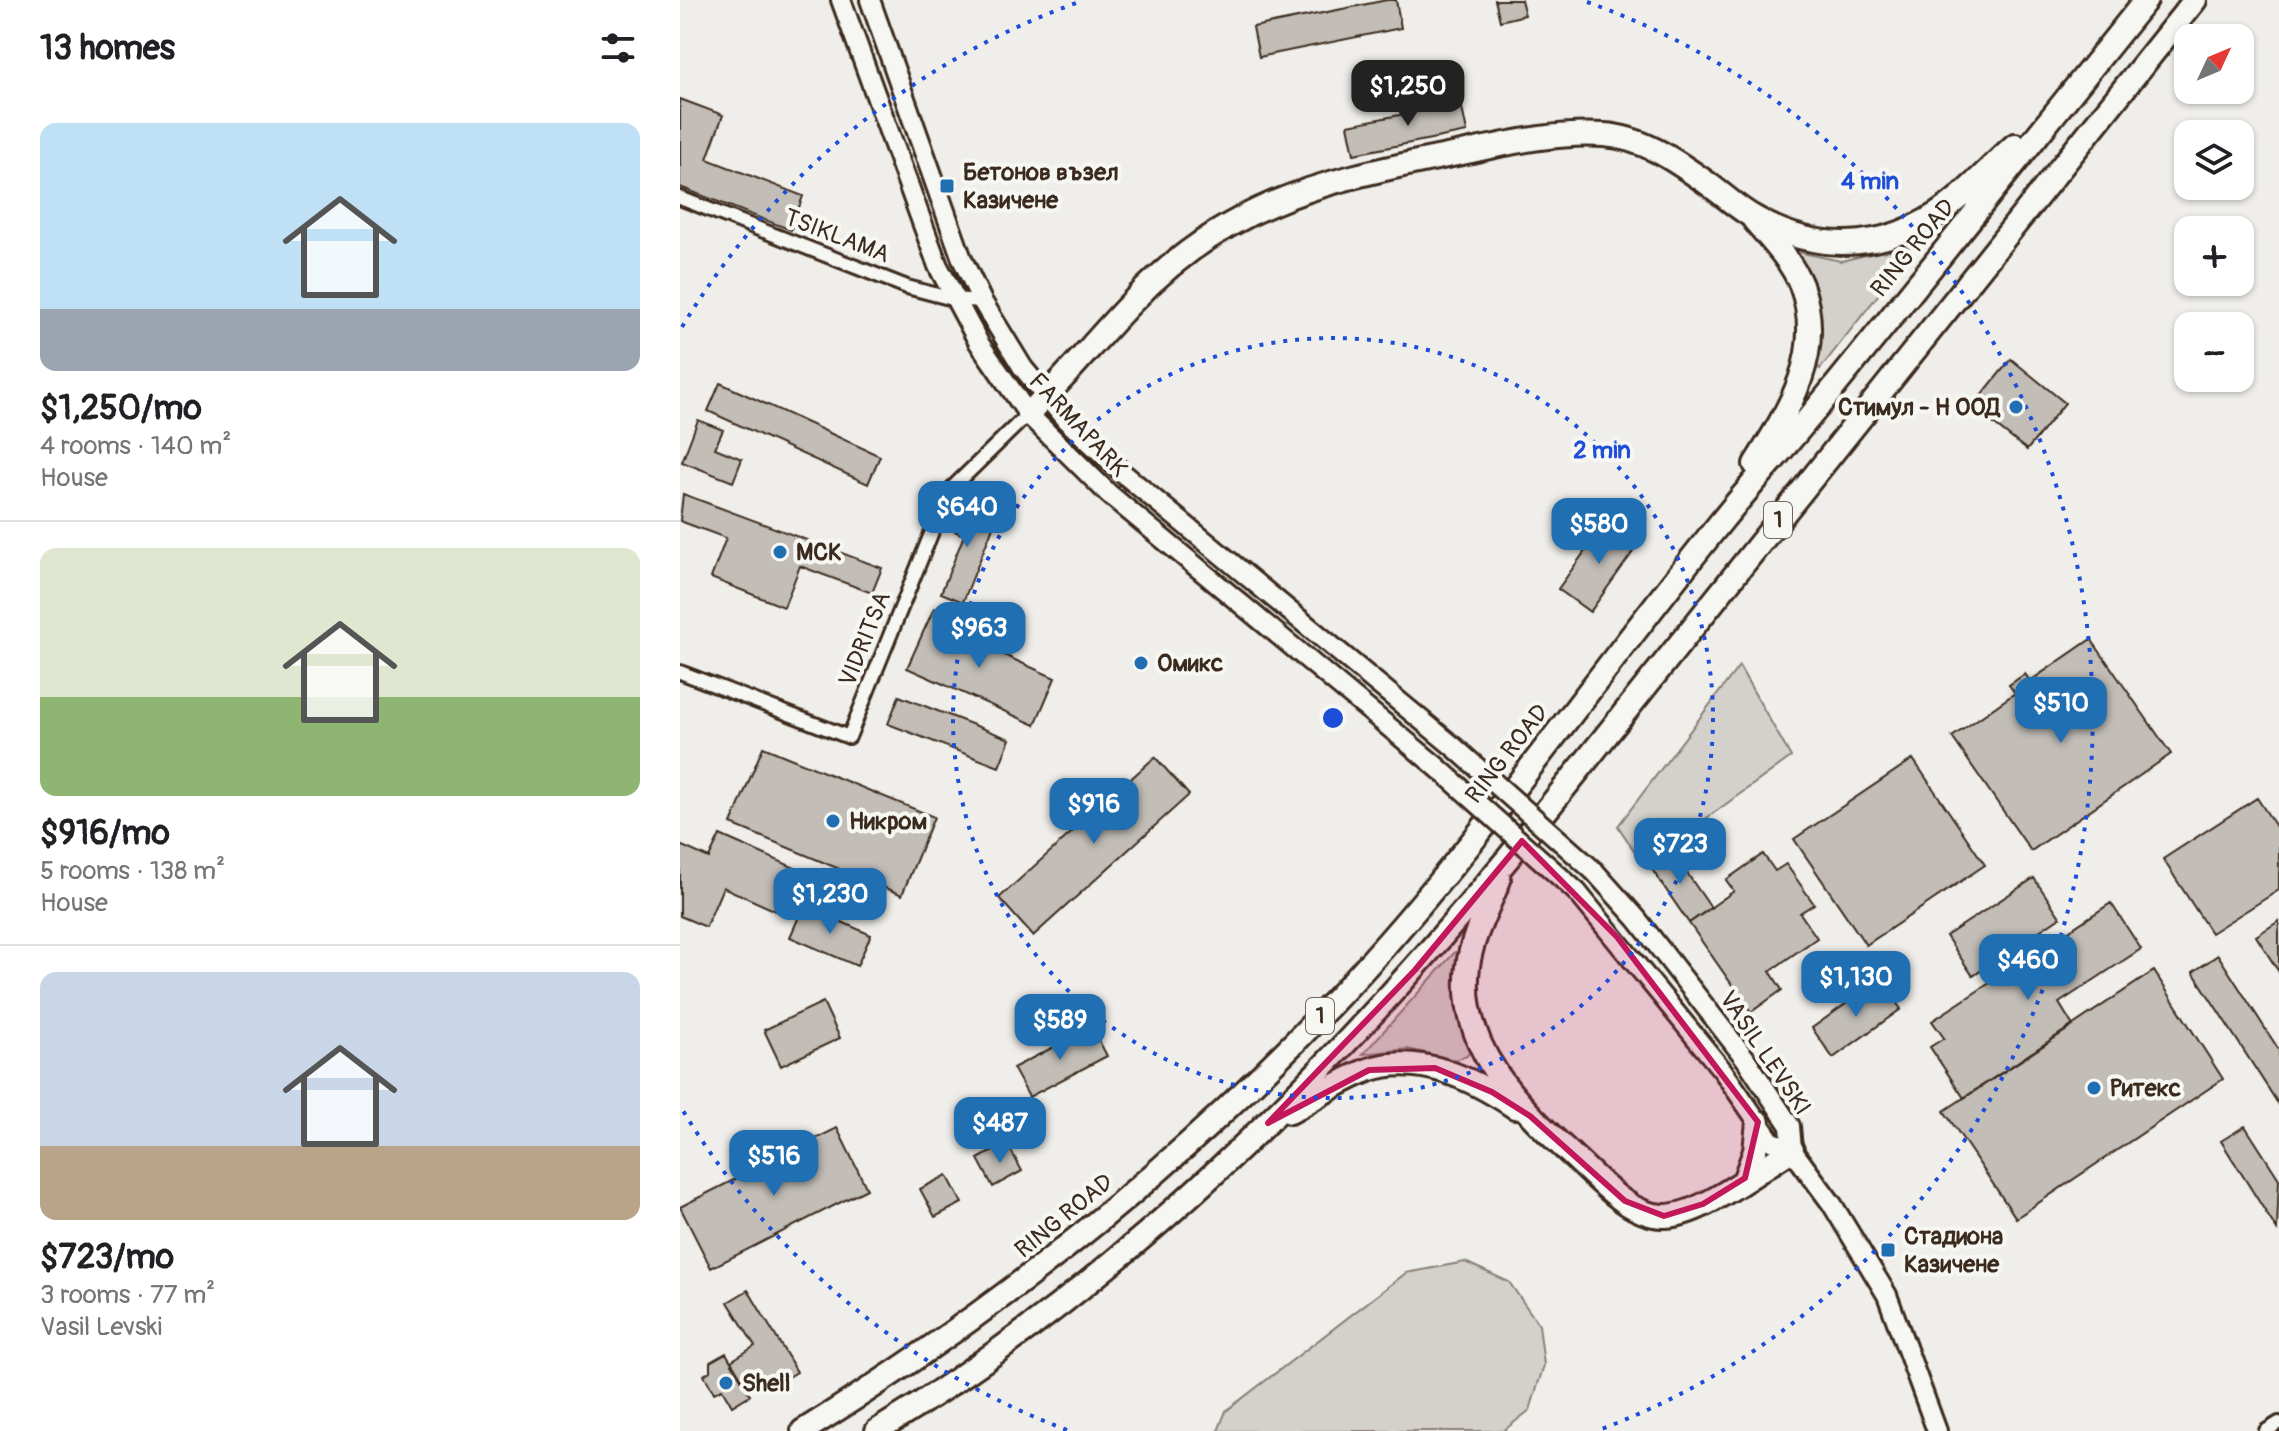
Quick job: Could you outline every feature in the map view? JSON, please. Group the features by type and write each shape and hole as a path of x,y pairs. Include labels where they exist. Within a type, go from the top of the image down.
{"highway":[{"name":"RING ROAD","path":"803,1431 917,1358 1026,1281 1147,1182 1262,1075 1342,993 1432,889 1721,522 2146,0"},
{"name":"1","path":"877,1431 1048,1313 1171,1212 1268,1123 1389,999 1509,857 2195,0"},
{"path":"1028,414 1131,302 1169,267 1238,218 1320,184 1507,145 1568,136 1606,135 1648,146 1751,216 1802,239 1835,245 1866,243 1896,234 1961,196 2061,105"},
{"path":"1721,522 1802,382 1808,346 1801,285 1786,259 1751,216"},
{"path":"1509,857 1475,938 1468,967 1468,998 1472,1028 1485,1055 1530,1116 1598,1180 1645,1213 1664,1216 1682,1213 1792,1150"},
{"path":"1268,1123 1369,1070 1406,1065 1435,1068 1465,1078 1530,1116"},
{"path":"1745,1178 1755,1151 1758,1122"}],"street":[{"name":"FARMAPARK","path":"841,0 926,238 953,299 1028,414 1109,494 1437,767"},
{"name":"FARMAPARK","path":"870,0 951,231 982,301 1046,397 1125,475 1454,747"},
{"name":"TSIKLAMA","path":"680,198 907,287 953,299 982,301"},
{"name":"VIDRITSA","path":"680,672 849,737 948,492 1028,414"},
{"name":"VASIL LEVSKI","path":"1454,747 1595,872 1637,919 1745,1058 1790,1126 1792,1150 1873,1268 1898,1321 1937,1431"},
{"name":"VASIL LEVSKI","path":"1437,767 1577,892 1650,978 1771,1141 1792,1150"},
{"path":"2266,1431 2279,1423"}],"highlighted area":[{"path":"1522,841 1617,937 1758,1122 1745,1178 1703,1204 1664,1216 1625,1201 1530,1116 1492,1092 1435,1068 1369,1070 1268,1123 1415,970"}],"shaded area":[{"path":"1908,245 1911,253 1820,369 1817,366 1821,315 1798,252 1841,261"},
{"path":"1739,666 1791,757 1643,864 1618,826"},
{"path":"1455,952 1459,954 1459,1002 1471,1049 1467,1056 1455,1060 1408,1049 1363,1054"},
{"path":"1465,1262 1509,1282 1539,1325 1544,1365 1530,1410 1503,1431 1218,1431 1226,1411 1406,1273"}],"building":[{"path":"1396,0 1401,28 1259,57 1253,27"},
{"path":"1495,0 1521,0 1525,15 1500,21"},
{"path":"680,99 723,115 707,159 803,196 791,230 680,187"},
{"path":"1461,103 1467,132 1354,154 1348,125"},
{"path":"2011,359 2065,403 2027,450 1972,407"},
{"path":"720,383 880,456 868,484 708,411"},
{"path":"698,420 723,430 715,448 742,459 733,482 682,462"},
{"name":"МСК","path":"683,494 882,568 872,593 800,566 784,607 711,578 726,538 680,521"},
{"path":"965,498 987,507 981,522 993,527 963,602 941,593 964,535 952,530"},
{"path":"1608,519 1640,542 1590,612 1558,589"},
{"path":"934,608 958,619 953,632 1055,678 1035,725 907,668"},
{"path":"2091,639 2171,754 2031,851 1952,737 2015,693 2009,685 2025,674 2030,681"},
{"path":"899,696 1010,739 999,767 888,724"},
{"name":"Никром","path":"763,747 934,817 902,895 731,824"},
{"path":"1155,757 1189,795 1033,936 999,898"},
{"path":"1913,759 1985,865 1866,945 1794,839"},
{"path":"2257,798 2279,831 2279,890 2211,933 2163,859"},
{"path":"720,835 795,868 776,911 723,887 706,927 680,916 680,845 709,858"},
{"path":"1671,850 1711,908 1689,923 1649,865"},
{"path":"1763,854 1775,871 1786,864 1814,904 1800,913 1817,938 1770,971 1782,990 1751,1012 1689,923 1734,891 1726,880"},
{"path":"2034,878 2060,917 1973,976 1946,936"},
{"path":"2111,903 2141,949 2059,1003 2073,1026 1964,1098 1930,1047 1944,1038 1932,1021"},
{"path":"804,905 871,935 857,966 790,937"},
{"path":"2279,921 2279,972 2256,936"},
{"path":"2218,955 2279,1050 2279,1105 2193,972"},
{"name":"Ритекс","path":"2154,971 2223,1079 2016,1218 1944,1111"},
{"path":"1879,980 1901,1009 1833,1058 1812,1028"},
{"path":"823,1002 840,1038 781,1066 764,1030"},
{"path":"1092,1027 1107,1056 1029,1097 1013,1068"},
{"path":"2245,1126 2279,1179 2277,1230 2221,1141"},
{"path":"837,1128 867,1189 711,1268 680,1207"},
{"path":"1007,1143 1022,1171 993,1187 978,1159"},
{"path":"947,1175 962,1203 935,1217 920,1189"},
{"path":"748,1290 797,1372 777,1384 772,1375 748,1389 731,1361 755,1346 728,1302"},
{"path":"726,1353 750,1395 732,1406 722,1389 714,1393 704,1375 710,1371 710,1362"}],"place":[{"name":"Бетонов възел Казичене","path":"947,186"},
{"name":"Стимул - Н ООД","path":"2016,407"},
{"name":"МСК","path":"780,552"},
{"name":"Омикс","path":"1141,663"},
{"name":"Никром","path":"833,821"},
{"name":"Ритекс","path":"2094,1088"},
{"name":"Стадиона Казичене","path":"1888,1250"},
{"name":"Shell","path":"726,1383"}]}
